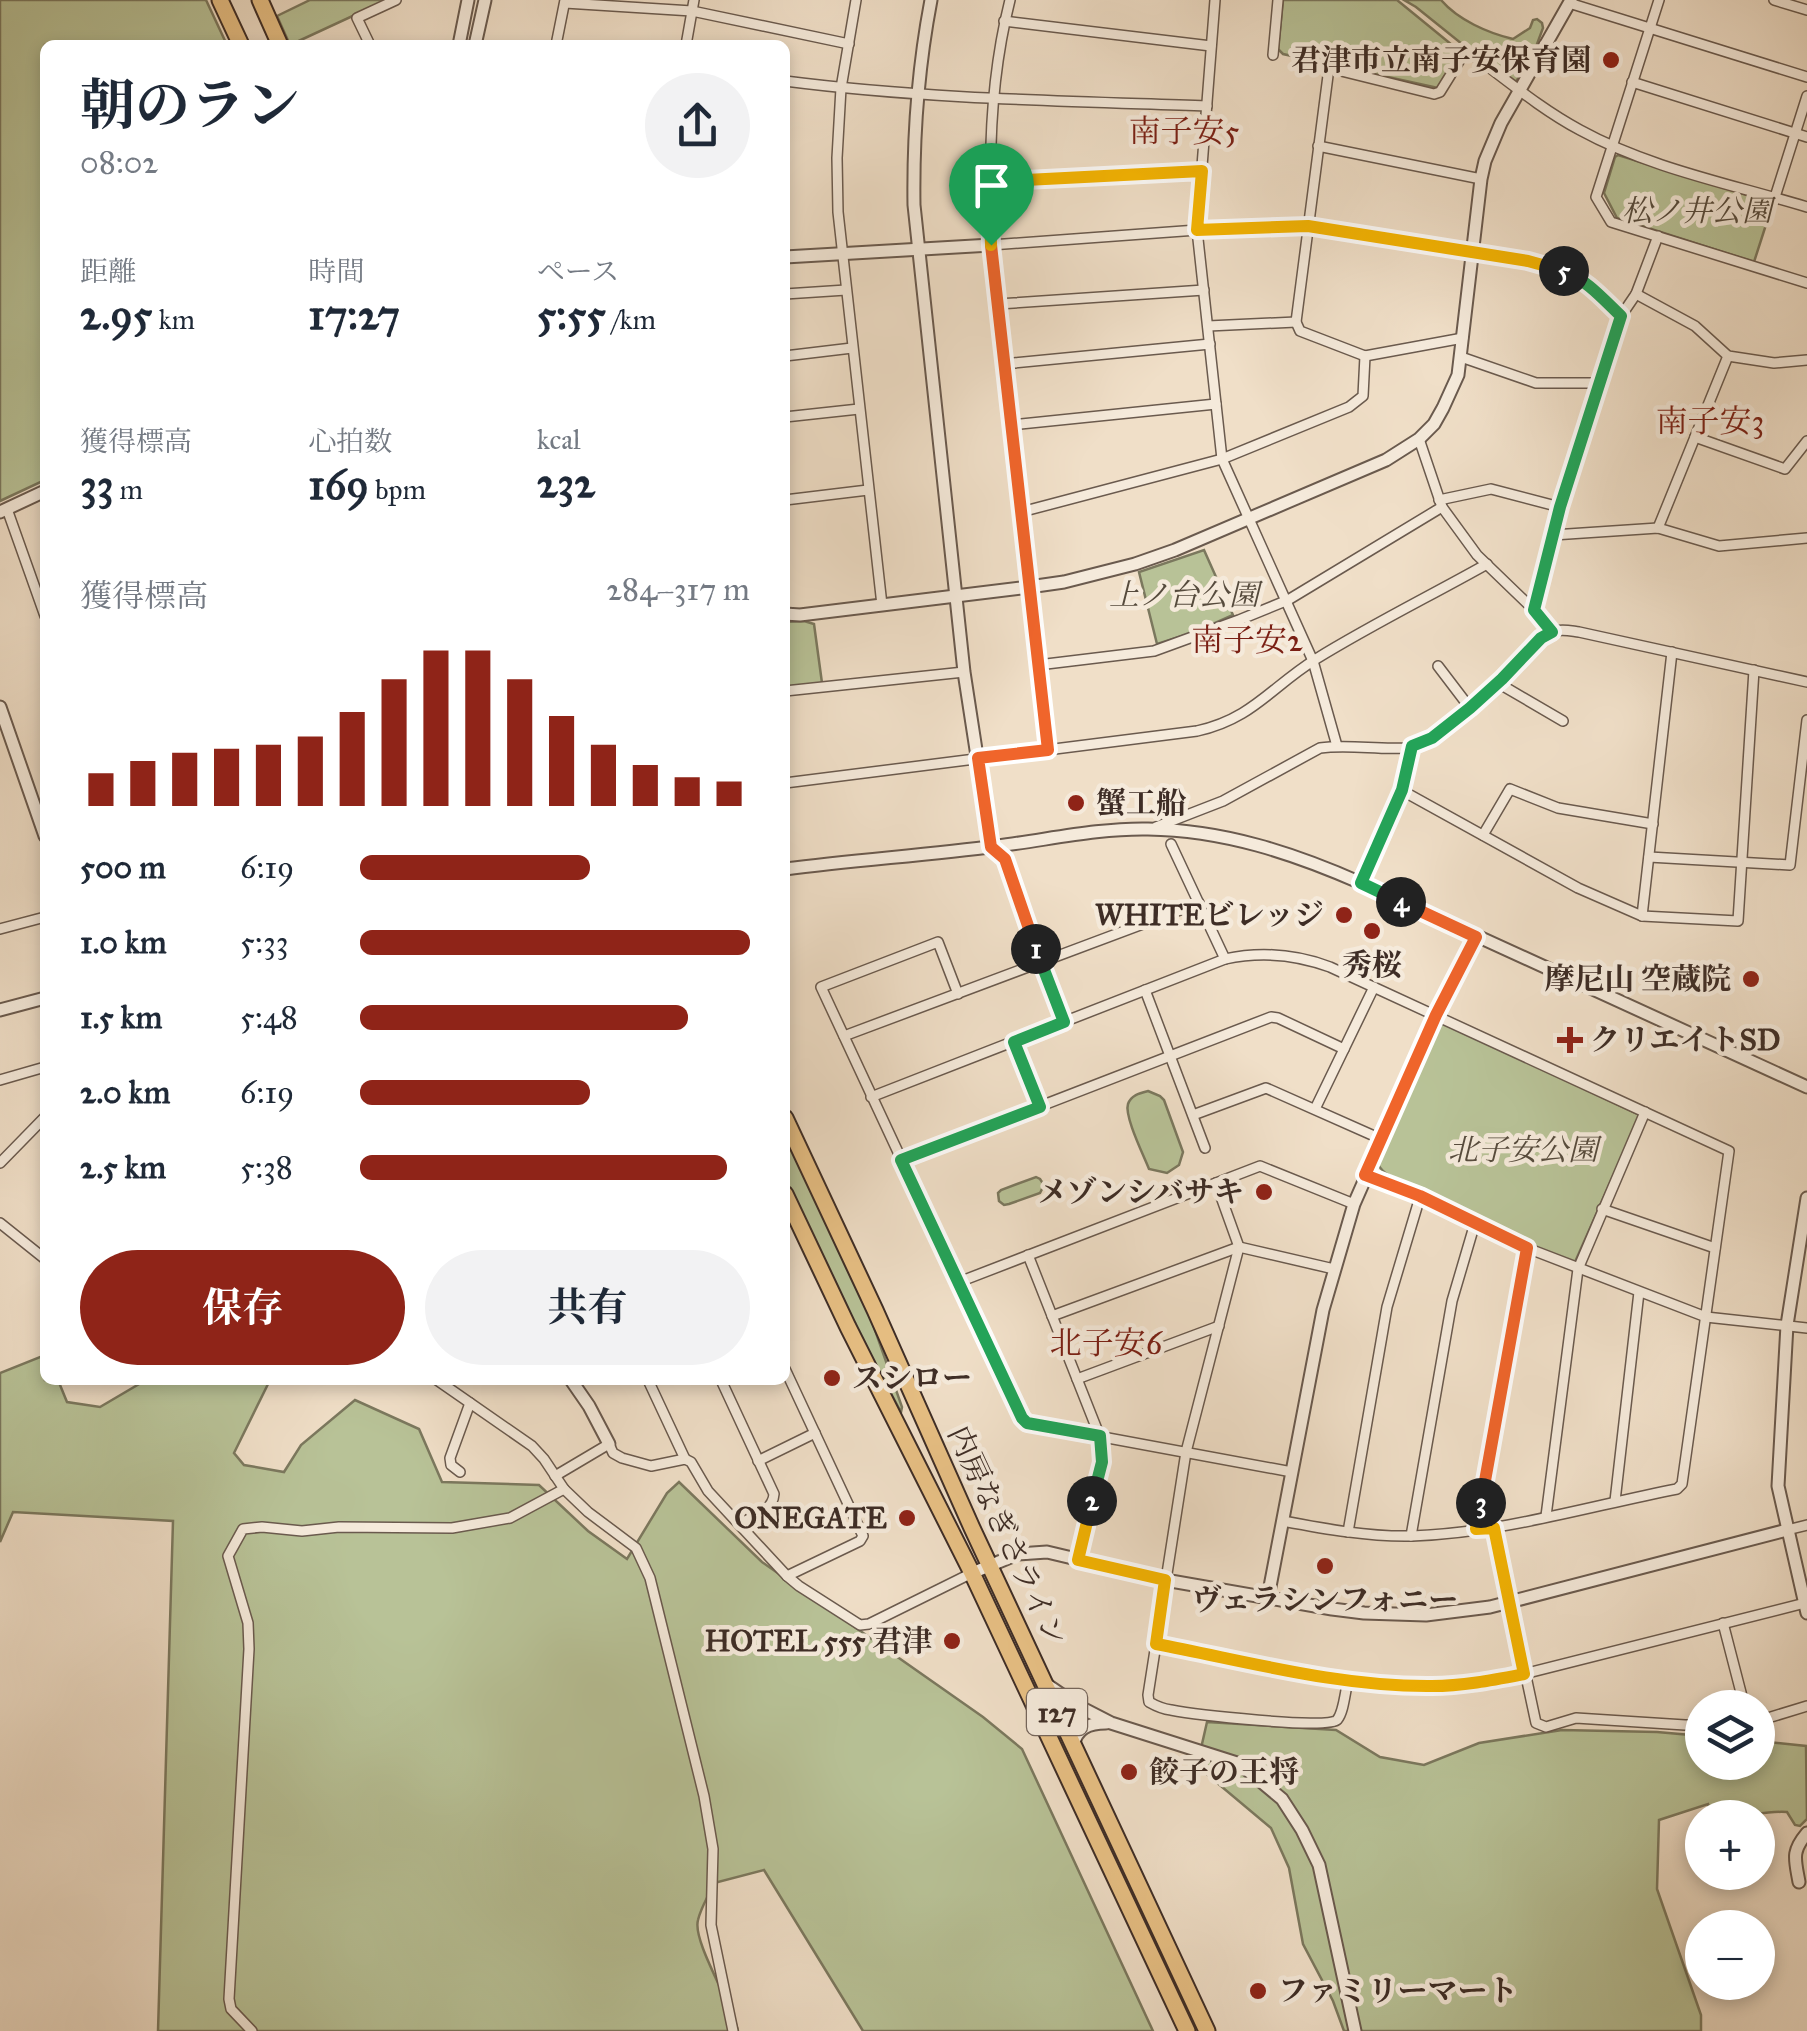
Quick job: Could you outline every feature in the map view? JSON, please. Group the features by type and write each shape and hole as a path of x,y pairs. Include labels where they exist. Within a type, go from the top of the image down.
{"highway":[{"path":"220,0 239,40"},
{"path":"260,0 278,40"},
{"name":"内房なぎさライン","path":"790,1129 1207,2031"},
{"name":"内房なぎさライン","path":"790,1205 972,1573 1187,2031"}],"street":[{"path":"368,40 357,18 396,0"},
{"path":"460,40 468,0"},
{"path":"476,40 484,0"},
{"path":"856,0 841,88 836,158 842,254 882,605"},
{"path":"931,0 917,93 913,167 918,249 964,672 991,847 1005,859 1064,1022"},
{"path":"1010,0 992,98 991,245 1048,750"},
{"path":"1215,0 1197,230 1222,459 1314,660 1337,746"},
{"path":"1273,55 1278,0"},
{"path":"1658,0 1596,197 1611,222 1807,283"},
{"path":"1774,0 1807,10"},
{"path":"557,40 565,2 693,5 848,44"},
{"path":"790,614 1064,582 1135,564 1386,460 1419,439 1444,408 1458,374 1480,179 1493,141 1570,2 1807,78"},
{"path":"687,40 693,5"},
{"path":"1004,21 1212,46"},
{"path":"1463,338 1365,356 1300,331 1296,322 1329,68 1434,94 1440,92 1466,50 1577,129 1612,146 1807,207"},
{"path":"790,82 992,98 1207,106"},
{"path":"1632,82 1807,137"},
{"path":"1775,197 1807,96"},
{"path":"1318,146 1480,179"},
{"path":"989,182 1202,171"},
{"path":"790,257 1308,226 1528,261 1571,273 1621,316"},
{"path":"1534,610 1598,383 1621,316 1636,294 1658,236"},
{"path":"790,294 846,290"},
{"path":"998,304 1204,290"},
{"path":"1636,294 1695,326 1728,356 1774,362 1807,360"},
{"path":"1208,326 1296,322"},
{"path":"1004,364 1210,344"},
{"path":"790,355 852,348"},
{"path":"1021,512 1222,459 1349,407 1363,396 1365,356"},
{"path":"1658,528 1728,356"},
{"path":"1461,358 1536,383 1598,383"},
{"path":"1011,425 1216,404"},
{"path":"790,416 859,409"},
{"path":"1695,437 1785,469 1807,441"},
{"path":"1419,439 1441,503 1477,555 1552,632"},
{"path":"790,499 868,490"},
{"path":"1038,665 1154,651 1288,600 1441,503 1491,490 1560,507"},
{"path":"40,493 4,511 40,588"},
{"path":"1553,535 1658,528 1719,546 1807,538"},
{"path":"790,781 1221,726 1246,712 1314,660 1486,564"},
{"path":"1149,829 1223,801 1320,748 1412,746 1432,738 1552,632 1578,632 1807,682"},
{"path":"1642,916 1672,652"},
{"path":"1438,666 1470,708"},
{"path":"1402,790 1578,888 1642,916 1738,921 1754,670"},
{"path":"790,690 964,672"},
{"path":"1498,682 1563,721"},
{"path":"0,706 39,796"},
{"path":"1649,857 1790,866 1807,720"},
{"path":"1361,883 1402,790 1412,746"},
{"path":"1483,836 1510,789 1558,808 1652,824"},
{"path":"790,868 1117,830 1189,833 1256,844 1361,883 1807,1087"},
{"path":"1171,844 1226,959"},
{"path":"844,1036 1199,903"},
{"path":"0,930 40,918"},
{"path":"1268,1597 1322,1310 1354,1204 1436,1015 1476,937"},
{"path":"958,994 938,942 821,987 1027,1423 1292,1472"},
{"path":"871,1097 1226,959 1263,953 1312,960 1729,1151 1682,1484 1677,1489 1494,1528 1411,1536 1348,1532 1282,1521"},
{"path":"1315,1109 1374,987"},
{"path":"1145,990 1205,1148"},
{"path":"0,1010 40,999"},
{"path":"901,1160 1271,1017 1344,1049"},
{"path":"1014,1042 1040,1107"},
{"path":"0,1080 40,1068"},
{"path":"1192,1115 1266,1088 1381,1138"},
{"path":"1546,1516 1578,1269 1645,1112"},
{"path":"0,1163 40,1123"},
{"path":"959,1282 1260,1166 1354,1204"},
{"path":"1365,1175 1420,1196 1527,1248 1706,1318 1807,1328"},
{"path":"1216,1183 1239,1247 1186,1452 1149,1702 1169,1710 1331,1724 1339,1718 1348,1681"},
{"path":"1348,1532 1387,1307 1420,1196"},
{"path":"1156,1644 1348,1681 1461,1685 1524,1674 1723,1623 1806,1608 1778,1486 1787,1325 1807,1198"},
{"path":"1602,1210 1716,1248"},
{"path":"0,1223 40,1253"},
{"path":"1411,1536 1452,1300 1475,1223"},
{"path":"1052,1316 1239,1247 1334,1268"},
{"path":"1476,1529 1527,1248"},
{"path":"1028,1256 1100,1436 1102,1462 1078,1560"},
{"path":"1615,1501 1639,1292"},
{"path":"1077,1379 1219,1326"},
{"path":"787,1576 860,1542 863,1536 790,1380"},
{"path":"444,1385 532,1446 588,1512 636,1548 650,1578 707,1813 713,1849 711,1925 732,2031"},
{"path":"575,1385 614,1453 651,1466 685,1459 691,1462 708,1492 787,1576 860,1625 990,1564 1032,1552 1332,1609 1395,1615 1460,1612 1510,1602 1807,1525"},
{"path":"650,1385 685,1459"},
{"path":"723,1385 774,1494 770,1506 739,1524"},
{"path":"460,1472 451,1465 450,1458 470,1404"},
{"path":"758,1461 815,1433"},
{"path":"555,1476 608,1444"},
{"path":"252,2031 231,2009 229,1998 249,1649 248,1623 228,1556 243,1529 302,1532 339,1527 452,1528 510,1518 564,1488"},
{"path":"1494,1528 1533,1719 1546,1727 1576,1718 1685,1726"},
{"path":"1723,1623 1740,1690"},
{"path":"1043,1682 1110,1723 1240,1764 1282,1799 1319,1865 1356,2031"},
{"path":"1775,1716 1807,1706"},
{"path":"1073,1746 1075,1738 1091,1723 1110,1723"},
{"path":"1799,1882 1794,1855 1807,1833"}],"green space":[{"path":"0,0 206,0 225,40 40,40 40,482 0,501"},
{"path":"310,0 387,0 301,40 288,40 277,16"},
{"path":"1283,0 1397,0 1457,49 1456,58 1438,88 1283,54 1278,49"},
{"path":"1404,0 1441,0 1474,25 1513,39 1530,28 1533,20 1542,23 1543,28 1530,63 1513,85"},
{"name":"松ノ井公園","path":"1618,155 1773,203 1754,262 1617,218 1604,193"},
{"name":"上ノ台公園","path":"1204,550 1233,615 1157,644 1139,572"},
{"path":"790,622 814,624 822,683 790,686"},
{"name":"北子安公園","path":"1442,1022 1638,1114 1575,1262 1571,1264 1510,1238 1509,1234 1421,1191 1411,1190 1384,1172 1376,1161"},
{"path":"1148,1091 1164,1100 1183,1152 1179,1165 1167,1173 1149,1169 1129,1117 1129,1101"},
{"path":"790,1144 869,1313 901,1412 844,1307 790,1193"},
{"path":"1036,1177 1044,1185 1040,1193 1004,1205 999,1201 1001,1190"},
{"path":"40,1357 40,1385 60,1385 67,1402 100,1407 137,1385 268,1385 234,1453 244,1465 284,1472 301,1445 355,1400 419,1429 442,1482 539,1485 588,1531 627,1559 667,1493 679,1482 762,1562 983,1717 1022,1749 1153,2031 863,2031 764,1870 714,1883 698,1920 706,1957 738,2031 158,2031 173,1521 13,1512 0,1542 0,1373"},
{"path":"1207,1722 1336,1730 1380,1757 1424,1765 1479,1743 1562,1730 1657,1732 1685,1734 1685,1780 1775,1780 1775,1743 1806,1746 1807,1819 1800,1826 1795,1825 1787,1812 1775,1812 1775,1800 1685,1800 1685,1812 1659,1820 1657,1889 1685,1969 1685,2000 1696,2000 1701,2031 1344,2031 1303,1944 1289,1868 1271,1828 1197,1766"}],"place":[{"name":"君津市立南子安保育園","path":"1611,60"},
{"name":"蟹工船","path":"1076,803"},
{"name":"WHITEビレッジ","path":"1344,915"},
{"name":"秀桜","path":"1372,931"},
{"name":"摩尼山 空蔵院","path":"1751,979"},
{"name":"クリエイトSD","path":"1570,1040"},
{"name":"メゾンシバサキ","path":"1264,1192"},
{"name":"スシロー","path":"832,1378"},
{"name":"ONEGATE","path":"907,1518"},
{"name":"ヴェラシンフォニー","path":"1325,1566"},
{"name":"HOTEL 555 君津","path":"952,1641"},
{"name":"餃子の王将","path":"1129,1772"},
{"name":"ファミリーマート","path":"1258,1991"}],"district":[{"name":"南子安5","path":"1184,131"},
{"name":"南子安3","path":"1710,421"},
{"name":"南子安2","path":"1247,640"},
{"name":"北子安6","path":"1106,1343"}],"route":[{"path":"1202,171 1197,230 1308,226 1528,261 1571,273 1621,316 1560,507 1534,610 1552,632 1541,638 1470,708 1432,738 1412,746 1402,790 1361,883 1476,937 1436,1015 1365,1175 1420,1196 1527,1248 1476,1529 1494,1528 1524,1674 1461,1685 1386,1685 1156,1644 1165,1580 1078,1560 1102,1462 1100,1436 1027,1423 1022,1418 901,1160 1040,1107 1014,1042 1064,1022 1005,859 991,847 978,758 1048,750 991,245 989,182 1202,171"}]}
